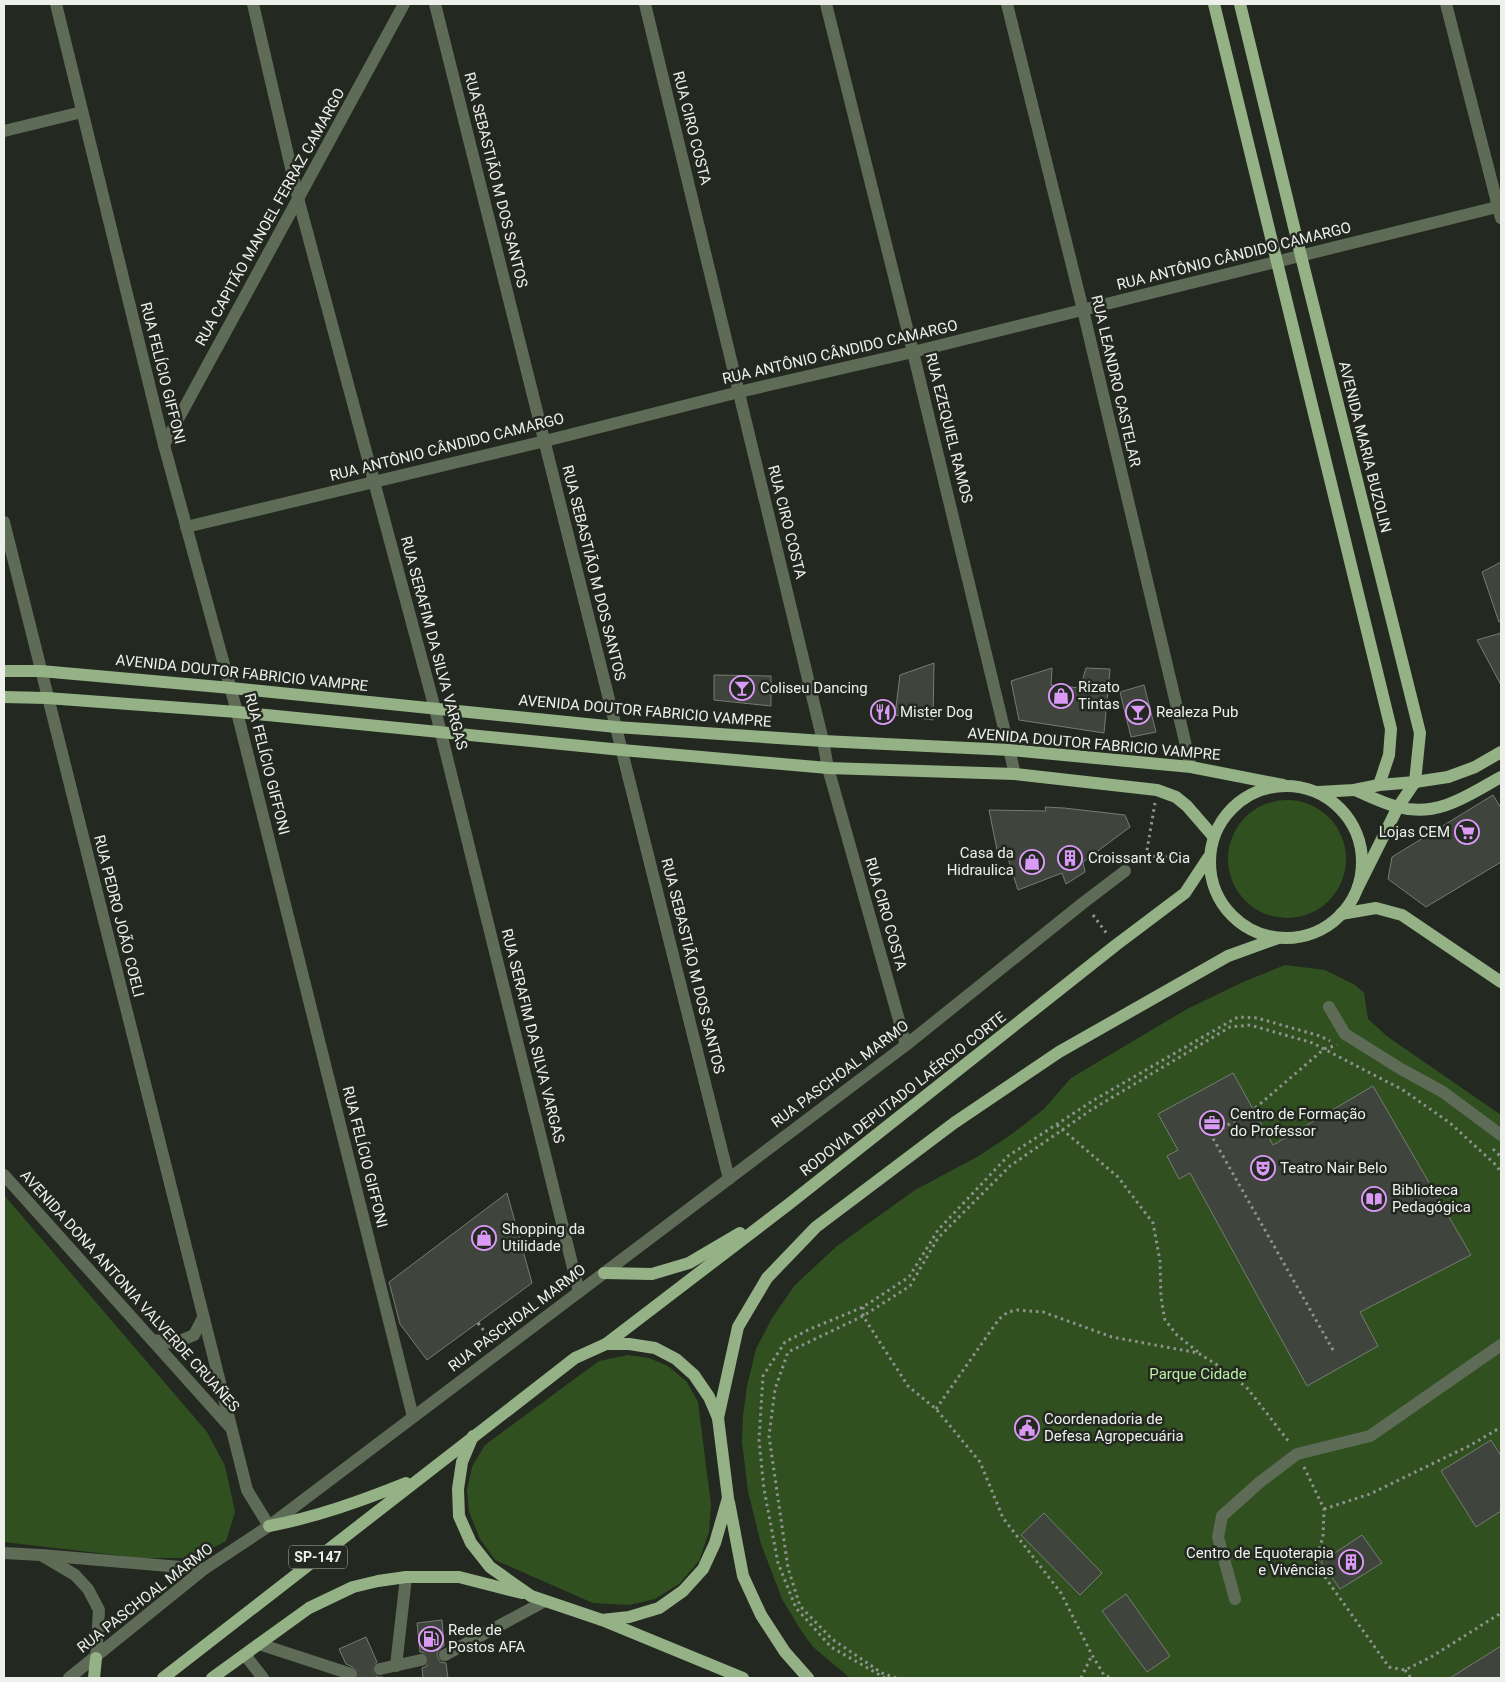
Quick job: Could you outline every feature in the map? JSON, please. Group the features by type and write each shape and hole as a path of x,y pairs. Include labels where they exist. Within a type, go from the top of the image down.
{"main road":[{"path":"1214,4 1391,729 1390,755 1379,785"},
{"name":"AVENIDA MARIA BUZOLIN","path":"1240,4 1420,733 1415,782 1398,807 1358,887"},
{"name":"AVENIDA DOUTOR FABRICIO VAMPRE","path":"4,671 41,670 616,727 823,741 1010,750 1192,767 1283,785"},
{"path":"4,697 47,698 237,712 622,750 828,768 1015,774 1157,790 1176,797 1213,836"},
{"path":"1318,792 1354,790 1457,774 1475,767 1501,752"},
{"path":"1354,790 1398,807 1422,810 1452,804 1501,777"},
{"path":"1283,785 1301,786 1318,792 1337,804 1351,821 1360,842 1362,865 1358,887 1351,902 1341,914 1323,929 1301,937 1278,938 1256,933 1236,920 1220,903 1211,882 1208,858 1213,836 1224,816 1240,800 1260,789 1283,785"},
{"name":"RODOVIA DEPUTADO LAÉRCIO CORTE","path":"606,1344 789,1204 1116,945 1185,893 1208,858"},
{"path":"1341,914 1376,908 1402,915 1500,981"},
{"path":"718,1418 738,1327 767,1278 816,1227 954,1122 1059,1052 1228,956 1278,938"},
{"path":"604,1273 652,1274 689,1263 789,1204"},
{"path":"743,1678 602,1620 531,1596 490,1567 471,1544 459,1516 458,1489 462,1462 473,1436 575,1358 606,1344 629,1344 655,1348 676,1359 694,1375 709,1397 718,1418 728,1498 743,1576 761,1615 785,1652 808,1678"},
{"name":"SP-147","path":"163,1678 473,1436"},
{"path":"269,1526 303,1520 357,1502 420,1477"},
{"path":"602,1620 629,1617 659,1608 684,1591 703,1569 715,1543 728,1498"},
{"name":"SP-147","path":"212,1678 309,1608 352,1587 378,1581 406,1578 460,1577 531,1596"},
{"path":"94,1678 96,1658"}],"street":[{"name":"RUA FELÍCIO GIFFONI","path":"56,4 164,445 231,688 413,1417"},
{"name":"RUA SERAFIM DA SILVA VARGAS","path":"253,4 298,198 441,732 579,1292"},
{"name":"RUA CAPITÃO MANOEL FERRAZ CAMARGO","path":"164,445 404,4"},
{"name":"RUA SEBASTIÃO M DOS SANTOS","path":"435,4 729,1179"},
{"name":"RUA CIRO COSTA","path":"645,4 828,768 906,1045"},
{"name":"RUA EZEQUIEL RAMOS","path":"826,4 913,352 1015,774"},
{"name":"RUA LEANDRO CASTELAR","path":"1007,4 1083,310 1192,767"},
{"path":"1446,4 1500,210"},
{"path":"4,131 82,112"},
{"name":"RUA ANTÔNIO CÂNDIDO CAMARGO","path":"186,527 545,441 738,392 913,352 1301,256 1500,210"},
{"name":"RUA PEDRO JOÃO COELI","path":"4,522 247,1490 269,1526"},
{"name":"RUA PASCHOAL MARMO","path":"69,1678 204,1569 269,1526 906,1045 1125,871"},
{"path":"1329,1007 1345,1034 1401,1069 1443,1092 1501,1135"},
{"name":"AVENIDA DONA ANTONIA VALVERDE CRUAÑES","path":"4,1175 232,1429"},
{"path":"152,1340 175,1343 194,1334 203,1318"},
{"path":"1235,1599 1218,1537 1222,1516 1260,1482 1297,1454 1370,1436 1501,1345"},
{"path":"4,1553 204,1569"},
{"path":"40,1555 75,1575 88,1589 99,1610 96,1658"},
{"path":"396,1666 406,1578"},
{"path":"445,1655 545,1601"},
{"path":"259,1644 351,1674"},
{"path":"245,1655 263,1678"},
{"path":"380,1670 421,1660"},
{"path":"223,1678 229,1665"}],"path":[{"path":"1146,856 1157,790"},
{"path":"1125,871 1146,856 1208,858"},
{"path":"1083,903 1116,945"},
{"path":"885,1678 831,1647 796,1608 778,1563 764,1489 759,1440 762,1376 785,1342 810,1329 863,1307 909,1277 938,1230 1008,1156 1094,1100 1238,1017 1257,1018 1320,1036 1338,1045 1324,1049 1253,1110 1211,1135 1333,1350"},
{"path":"896,1678 882,1673 832,1639 800,1606 788,1568 769,1436 775,1389 788,1352 863,1316 910,1286 938,1238 1010,1166 1091,1110 1230,1027 1250,1025 1313,1043 1403,1090 1450,1123 1497,1166 1501,1173"},
{"path":"1057,1125 1118,1177 1153,1223 1160,1262 1161,1298 1165,1320 1177,1335 1198,1353 1228,1372 1248,1389 1281,1429 1297,1454 1324,1508 1323,1537 1317,1555 1322,1573 1388,1667 1405,1670 1431,1657 1501,1613"},
{"path":"1488,1144 1501,1157"},
{"path":"863,1307 863,1316 908,1386 936,1409 980,1462 1003,1518 1061,1593 1092,1655 1104,1675 1111,1678"},
{"path":"936,1409 1000,1319 1008,1312 1017,1310 1043,1312 1112,1336 1198,1353"},
{"path":"478,1323 500,1352"},
{"path":"1324,1508 1370,1494 1471,1445 1501,1426"},
{"path":"1081,1678 1092,1655"},
{"path":"1405,1670 1411,1678"}],"green space":[{"path":"1287,800 1310,804 1329,817 1342,836 1346,859 1342,882 1329,901 1310,914 1287,918 1264,914 1245,901 1232,882 1228,859 1232,836 1245,817 1264,804"},
{"name":"Parque Cidade","path":"1285,965 1325,970 1355,985 1364,993 1368,1019 1388,1037 1501,1115 1501,1678 850,1678 813,1647 782,1599 761,1544 748,1491 742,1442 747,1386 756,1349 772,1318 795,1285 837,1246 915,1190 977,1157 1012,1134 1044,1109 1071,1078 1187,1009 1243,982"},
{"path":"4,1195 207,1432 225,1466 235,1512 226,1541 195,1558 141,1558 4,1542"},
{"path":"628,1355 649,1358 668,1366 687,1382 698,1402 711,1505 709,1532 699,1561 679,1584 655,1599 629,1605 593,1603 495,1560 480,1539 469,1512 467,1490 472,1467 485,1445 599,1361"}],"building":[{"path":"1501,562 1501,621 1499,622 1482,572"},
{"path":"1501,633 1501,685 1477,640"},
{"path":"934,663 933,720 895,715 900,675"},
{"name":"Rizato Tintas","path":"1052,668 1051,685 1080,688 1086,668 1110,669 1104,733 1019,720 1011,681"},
{"name":"Coliseu Dancing","path":"714,675 771,676 771,706 714,700"},
{"name":"Realeza Pub","path":"1144,685 1156,732 1131,737 1120,692"},
{"name":"Lojas CEM","path":"1493,795 1501,808 1501,862 1426,907 1388,879 1392,857"},
{"path":"1045,807 1125,815 1130,827 1083,862 1085,872 1066,884 1062,873 1018,890 1005,849 997,850 989,810 1046,811"},
{"path":"1233,1073 1273,1145 1373,1086 1471,1255 1360,1312 1378,1346 1307,1386 1190,1173 1179,1179 1167,1156 1178,1150 1158,1114"},
{"name":"Shopping da Utilidade","path":"507,1193 532,1283 427,1360 400,1324 389,1282"},
{"path":"1491,1440 1501,1456 1501,1511 1476,1527 1441,1471"},
{"path":"1044,1513 1102,1573 1080,1595 1021,1535"},
{"name":"Centro de Equoterapia e Vivências","path":"1362,1535 1382,1563 1340,1589 1321,1562"},
{"path":"1126,1594 1170,1656 1147,1672 1102,1611"},
{"name":"Rede de Postos AFA","path":"442,1620 444,1646 438,1650 437,1655 440,1662 446,1663 448,1678 423,1678 422,1668 427,1666 429,1659 427,1654 420,1652 417,1623"},
{"path":"366,1637 377,1662 372,1666 372,1671 377,1677 384,1678 358,1678 359,1673 357,1669 346,1664 339,1649"},
{"path":"1501,1646 1501,1678 1450,1678"}],"tunnel":[{"path":"421,1660 445,1655"},
{"path":"351,1674 380,1669"}],"place":[{"name":"Coliseu Dancing","path":"742,688"},
{"name":"Rizato Tintas","path":"1061,696"},
{"name":"Mister Dog","path":"883,712"},
{"name":"Realeza Pub","path":"1138,712"},
{"name":"Lojas CEM","path":"1467,832"},
{"name":"Croissant & Cia","path":"1070,858"},
{"name":"Casa da Hidraulica","path":"1032,862"},
{"name":"Centro de Formação do Professor","path":"1212,1123"},
{"name":"Teatro Nair Belo","path":"1263,1168"},
{"name":"Biblioteca Pedagógica","path":"1374,1199"},
{"name":"Shopping da Utilidade","path":"484,1238"},
{"name":"Coordenadoria de Defesa Agropecuária","path":"1027,1428"},
{"name":"Centro de Equoterapia e Vivências","path":"1351,1562"},
{"name":"Rede de Postos AFA","path":"431,1639"}]}
